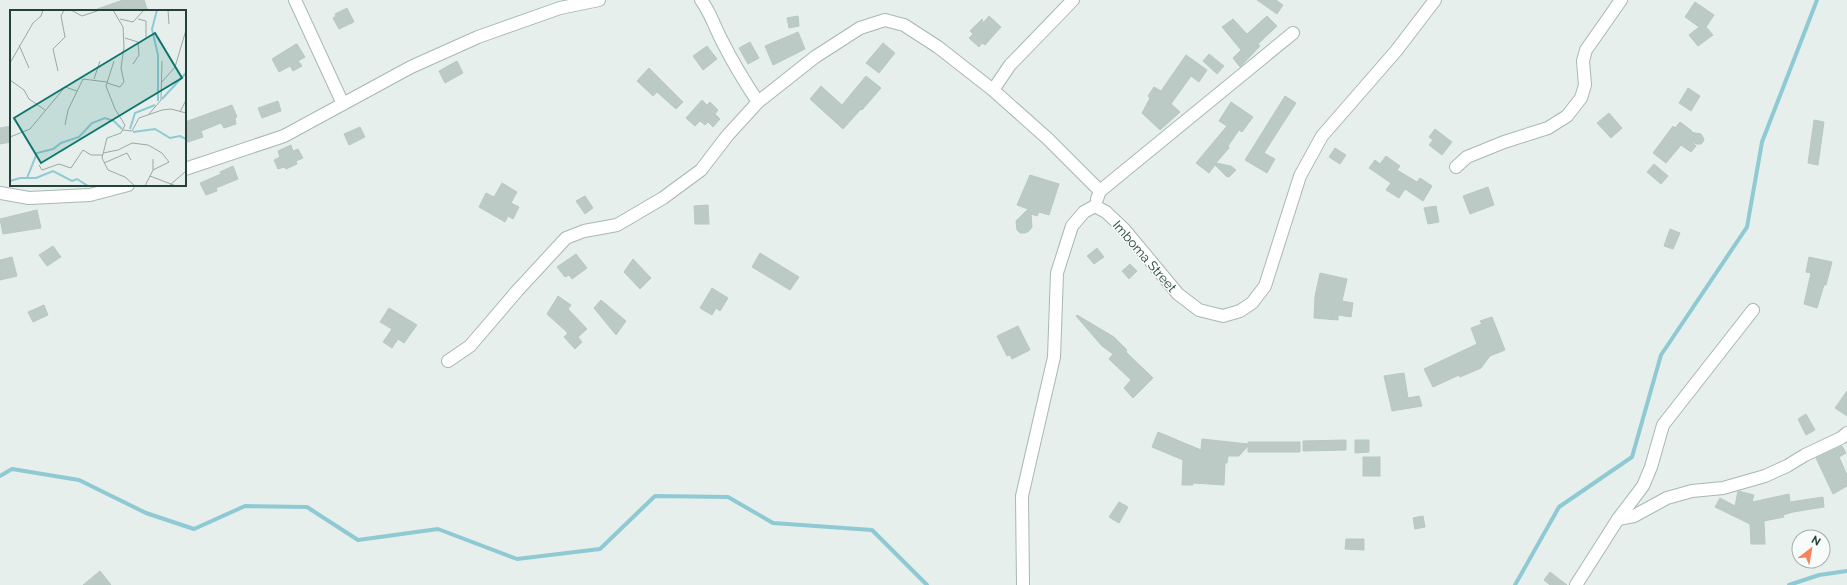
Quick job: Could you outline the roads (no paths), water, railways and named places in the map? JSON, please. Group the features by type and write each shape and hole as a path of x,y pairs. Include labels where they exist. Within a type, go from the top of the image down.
{"street":[{"path":"295,0 343,104"},
{"path":"186,169 284,136 410,67 478,37 560,8 599,0"},
{"path":"701,0 711,15 720,37 739,73 758,102"},
{"path":"993,90 1010,65 1073,0"},
{"name":"Imboma Street","path":"1095,206 1106,212 1124,229 1178,294 1199,310 1223,316 1240,311 1252,302 1265,286 1300,176 1322,136 1396,51 1435,0"},
{"path":"1456,168 1467,157 1504,142 1548,128 1567,116 1581,98 1585,85 1583,61 1586,50 1621,0"},
{"path":"448,361 470,346 517,291 566,238 584,231 617,225 663,198 701,170 727,136 758,102 815,57 860,28 885,20 904,25 938,47 993,90 1048,139 1100,191"},
{"path":"1023,585 1022,496 1054,357 1057,273 1072,226 1084,212 1095,206 1100,191 1293,33"},
{"path":"0,193 29,198 90,195 124,186"},
{"path":"1576,585 1618,519 1643,486 1651,467 1663,425 1753,310"},
{"path":"1618,519 1634,516 1667,498 1692,491 1723,488 1765,476 1787,466 1805,454 1841,438 1847,433"}],"waterway":[{"path":"1515,585 1559,507 1632,457 1661,355 1747,227 1762,142 1817,0"},
{"path":"0,476 12,469 79,480 146,513 194,529 245,506 307,507 358,540 438,529 517,559 600,549 655,496 728,497 773,523 872,530 927,585"},
{"path":"1789,585 1819,575 1847,571"}]}
